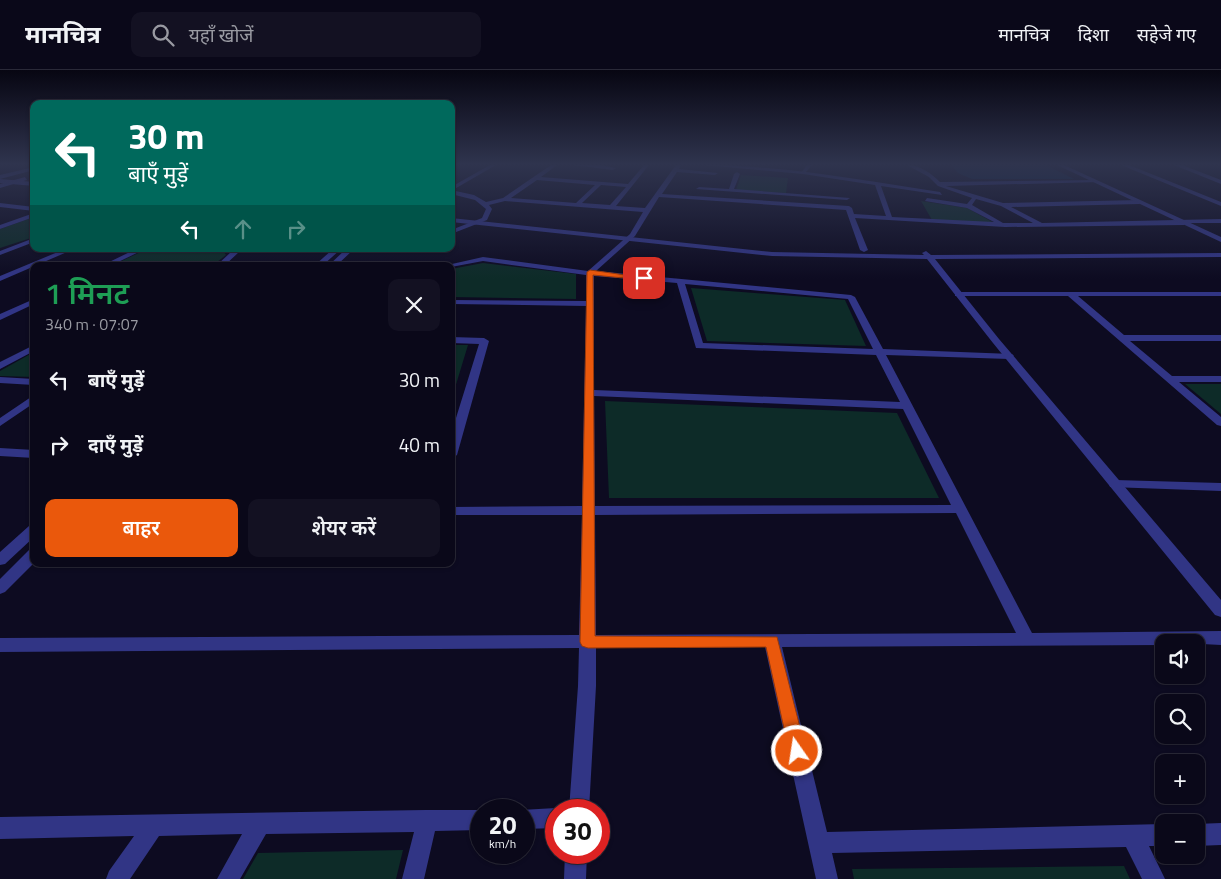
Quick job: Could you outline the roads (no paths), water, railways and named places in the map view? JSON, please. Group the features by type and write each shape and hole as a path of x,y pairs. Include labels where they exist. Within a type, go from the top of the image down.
{"street":[{"path":"455,231 485,219 489,209 486,204 490,203"},
{"path":"562,203 646,210"},
{"path":"612,207 616,203"},
{"path":"580,799 588,642 590,272 629,238 651,203"},
{"path":"768,203 849,208"},
{"path":"848,203 850,216 864,250"},
{"path":"884,203 890,219"},
{"path":"945,203 969,206 1004,226"},
{"path":"996,203 1004,205 1041,225"},
{"path":"1004,205 1105,203"},
{"path":"1141,203 1221,240"},
{"path":"0,205 30,209"},
{"path":"0,214 19,208"},
{"path":"924,214 927,221"},
{"path":"0,227 30,216"},
{"path":"455,216 629,238 800,250 864,250 927,254 1221,251"},
{"path":"850,216 1004,226 1221,221"},
{"path":"455,220 772,254 1221,255"},
{"path":"3,251 30,241"},
{"path":"40,262 63,252"},
{"path":"113,262 135,252"},
{"path":"224,262 235,252"},
{"path":"322,262 334,252"},
{"path":"336,262 347,252"},
{"path":"927,254 1009,356 1221,611"},
{"path":"455,264 483,259 590,272 851,297 1027,639"},
{"path":"0,279 30,266"},
{"path":"680,281 698,346 1009,356"},
{"path":"958,294 1221,294"},
{"path":"1070,294 1221,423"},
{"path":"455,302 590,304"},
{"path":"0,317 30,303"},
{"path":"1121,338 1221,338"},
{"path":"455,340 484,341 455,441"},
{"path":"1169,379 1221,379"},
{"path":"0,380 30,382"},
{"path":"590,393 907,406"},
{"path":"0,423 30,401"},
{"path":"0,452 30,454"},
{"path":"1115,484 1221,487"},
{"path":"455,511 960,509"},
{"path":"0,560 30,533"},
{"path":"0,588 30,558"},
{"path":"0,645 1221,638"},
{"path":"772,641 827,879"},
{"path":"413,879 427,820"},
{"path":"0,828 470,820"},
{"path":"228,879 261,823"},
{"path":"117,879 155,824"},
{"path":"1205,834 1221,834"},
{"path":"819,843 1155,835"},
{"path":"1132,836 1154,879"},
{"path":"575,879 576,864"}],"lane":[{"path":"0,366 30,349"}]}
